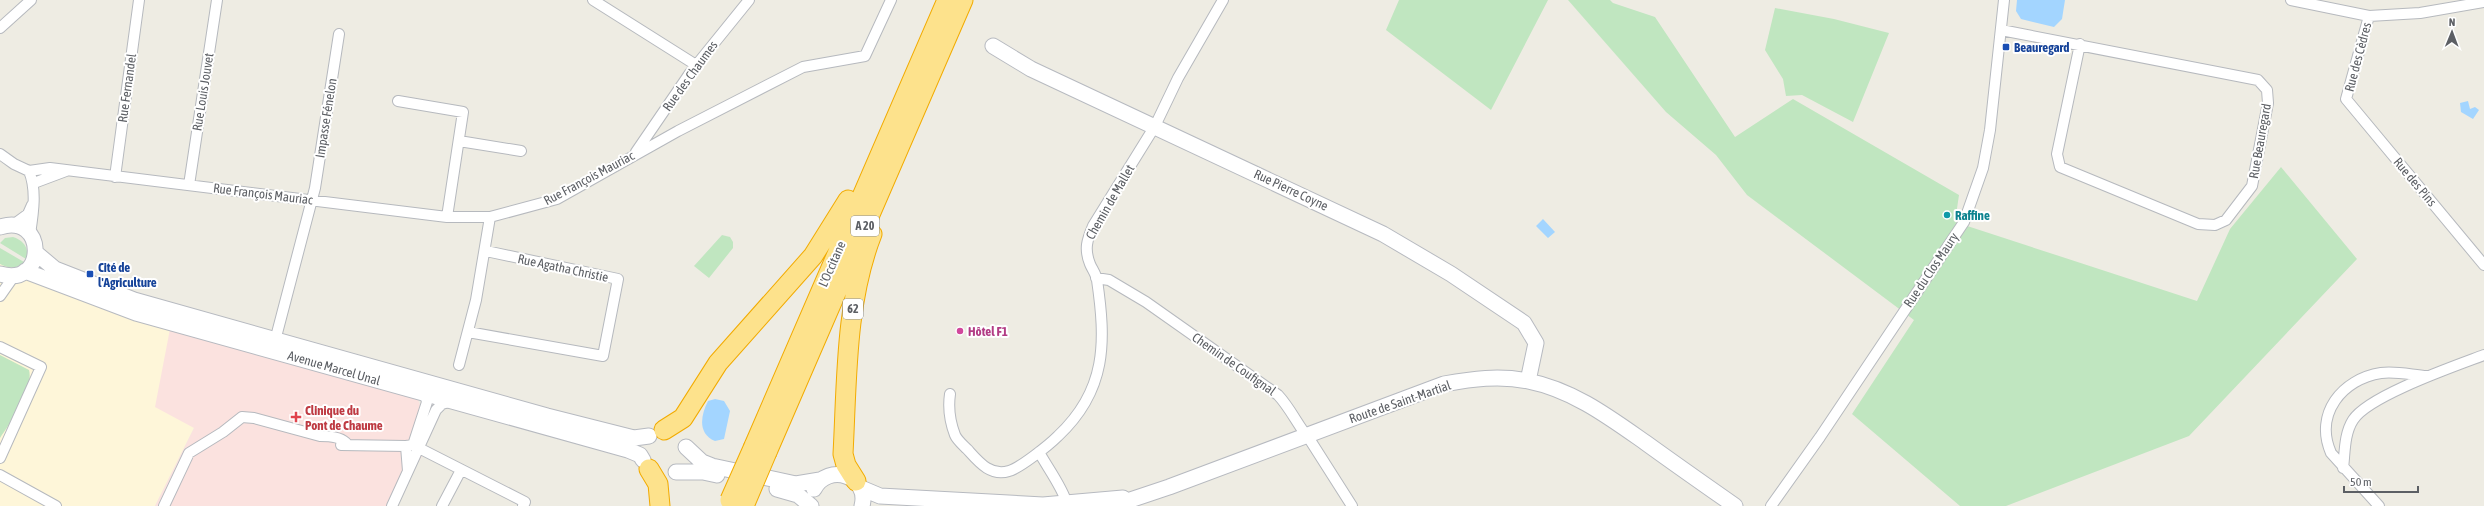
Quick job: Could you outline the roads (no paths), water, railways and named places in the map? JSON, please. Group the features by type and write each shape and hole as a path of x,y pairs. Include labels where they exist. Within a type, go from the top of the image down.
{"highway":[{"name":"L'Occitane","path":"734,504 761,449 895,138 947,0"},
{"name":"L'Occitane","path":"895,138 963,0"},
{"path":"657,433 683,418 718,363 814,256 838,220 865,169 895,138"},
{"name":"62","path":"858,484 846,464 843,454 852,315 870,239 889,190 895,138"},
{"path":"646,465 658,484 660,506"}],"main road":[{"name":"Rue Pierre Coyne","path":"993,46 1031,69 1383,234 1452,274 1524,324 1536,343 1528,381"},
{"path":"6,226 22,227 30,234 36,245 36,253 31,266 13,274"},
{"name":"Avenue Marcel Unal","path":"36,253 55,269 134,300 547,416 634,438 657,433"},
{"name":"Avenue Marcel Unal","path":"13,274 136,313 428,397 452,401 628,450 640,455 646,465"},
{"name":"Route de Saint-Martial","path":"1112,506 1444,384 1477,378 1528,381 1555,388 1599,410 1735,506"},
{"path":"676,472 686,461 686,447 678,435 657,433 643,447 646,465 662,475 676,472 703,472 789,492 805,499 812,506"},
{"name":"Route de Saint-Martial","path":"686,447 695,456 712,466 796,484 820,480 826,476 842,474 880,496 1065,505 1138,496"},
{"path":"812,506 812,495 820,480"},
{"path":"858,484 863,495 862,506"}],"street":[{"path":"2,22 31,0"},
{"name":"Rue Fernandel","path":"115,177 139,0"},
{"name":"Rue Louis Jouvet","path":"189,185 217,0"},
{"path":"592,0 696,65"},
{"name":"Rue des Chaumes","path":"635,154 696,65 749,0"},
{"name":"Rue François Mauriac","path":"29,171 50,168 447,217 490,217 557,198 635,154 803,68 864,56 891,0"},
{"name":"Chemin de Mallet","path":"950,394 948,407 955,437 983,467 996,472 1010,471 1039,452 1059,436 1079,411 1096,385 1101,359 1102,334 1096,278 1089,262 1085,244 1093,226 1155,126 1178,78 1223,0"},
{"name":"Rue du Clos Maury","path":"1771,506 1820,437 1964,222 1983,168 1990,130 2004,0"},
{"path":"2291,0 2369,16 2420,13 2484,2"},
{"name":"Rue des Cèdres","path":"2346,99 2369,16"},
{"name":"Rue Beauregard","path":"2001,30 2080,44 2258,80 2267,90 2268,103 2252,186 2226,220 2215,225 2198,224 2060,167 2058,154 2080,44"},
{"name":"Impasse Fénelon","path":"275,339 312,200 339,34"},
{"name":"Rue des Pins","path":"2346,99 2484,264"},
{"path":"398,101 463,112 447,217"},
{"path":"459,142 521,151"},
{"path":"0,154 14,164 29,171 34,183 32,205 34,216 30,234"},
{"name":"Rue François Mauriac","path":"34,183 66,171"},
{"path":"6,226 28,214 32,205"},
{"path":"459,365 486,251 490,217"},
{"name":"Rue Agatha Christie","path":"468,332 603,356 618,279 486,251"},
{"path":"0,296 13,274"},
{"name":"Chemin de Coufignal","path":"1096,278 1109,280 1146,302 1269,387 1288,405 1352,506"},
{"path":"175,324 268,344 274,343 275,339"},
{"path":"0,347 41,367 0,458"},
{"path":"2344,468 2346,439 2353,421 2358,414 2370,404 2427,376 2484,354"},
{"path":"2379,506 2331,452 2326,433 2327,416 2334,400 2353,384 2379,373 2427,376"},
{"path":"392,506 408,473 412,451 428,397 444,390 547,416"},
{"path":"412,451 436,410 442,404 452,401"},
{"path":"164,506 189,453 223,432 242,417 254,418 320,436 327,436 345,441 347,444 412,451 461,470 525,502 523,506"},
{"path":"1039,452 1053,479 1061,488 1065,505"},
{"path":"442,506 461,470"},
{"path":"0,474 56,506"},
{"path":"1043,505 1054,497 1053,479"}],"water":[{"path":"2017,0 2065,0 2062,19 2054,27 2021,19 2016,11"},
{"path":"2468,101 2470,109 2475,107 2479,110 2473,119 2461,112 2460,103"},
{"path":"1543,219 1555,232 1548,238 1536,226"},
{"path":"715,399 724,401 730,411 724,439 715,441 709,438 705,433 702,418 708,401"}],"place":[{"name":"Beauregard","path":"2006,47"},
{"name":"Raffine","path":"1947,215"},
{"name":"Cité de l'Agriculture","path":"90,274"},
{"name":"Hôtel F1","path":"960,331"},
{"name":"Clinique du Pont de Chaume","path":"296,417"}]}
